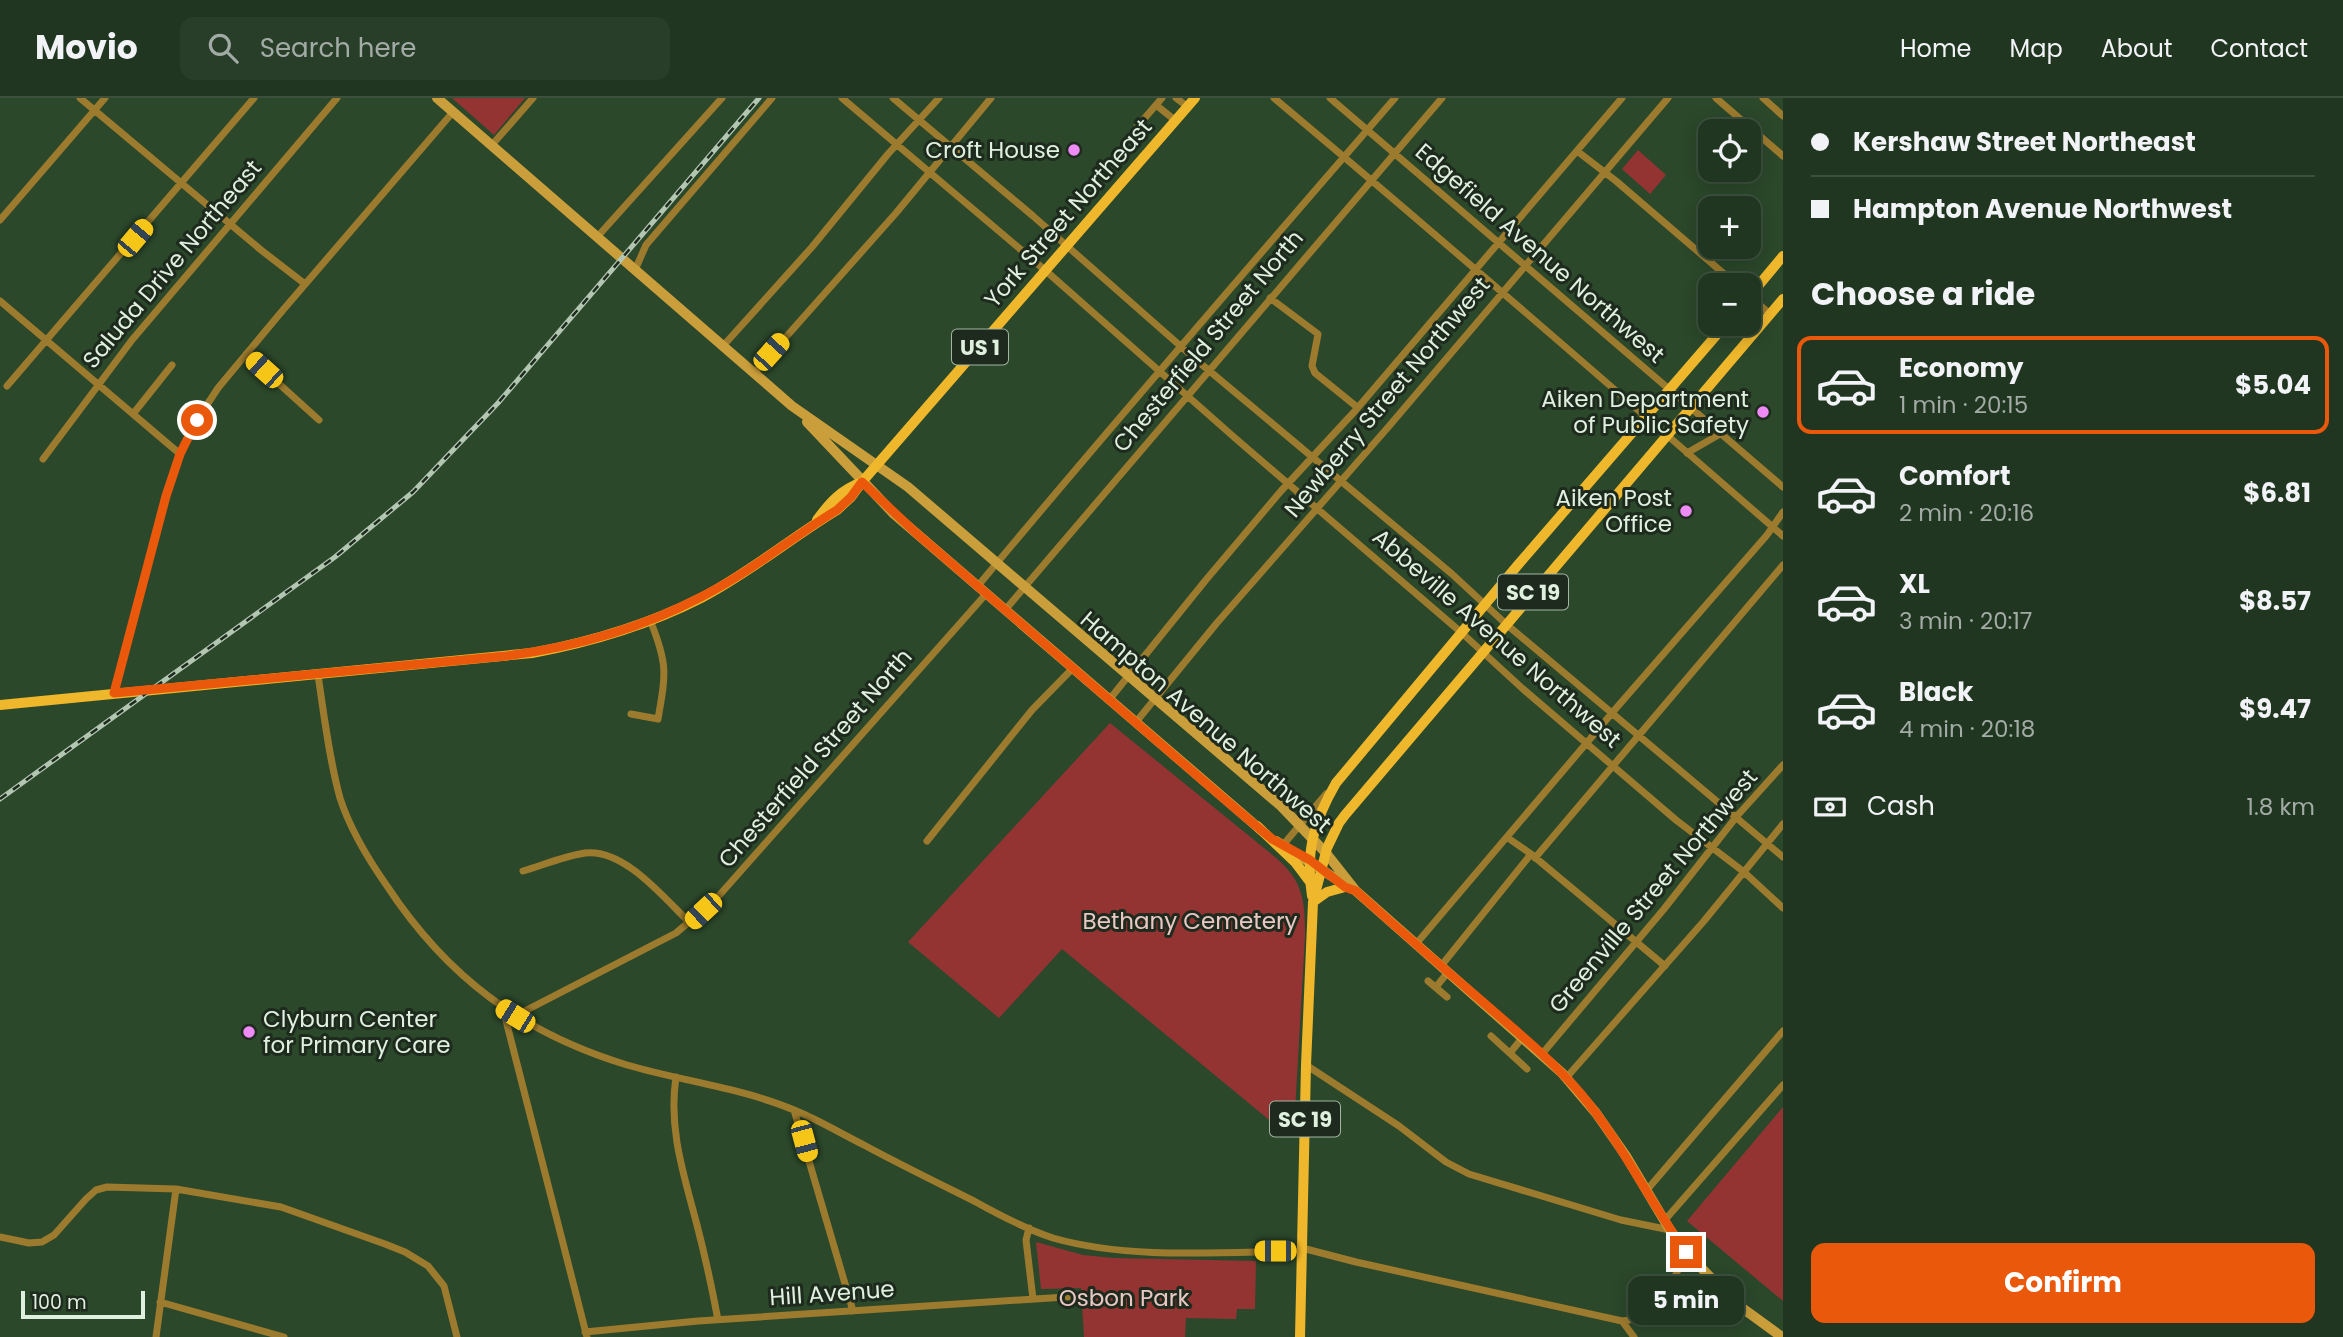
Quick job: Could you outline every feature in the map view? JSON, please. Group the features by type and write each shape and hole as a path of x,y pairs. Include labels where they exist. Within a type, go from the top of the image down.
{"main road":[{"name":"York Street Northeast","path":"0,705 532,653 583,642 650,620 720,586 814,524 830,502 845,489 862,482 1191,103"},
{"path":"1761,282 1783,256"},
{"name":"SC 19","path":"1313,902 1326,853 1336,828 1783,299"},
{"name":"SC 19","path":"1300,1337 1313,902 1310,860 1311,838 1320,816 1336,783 1377,732 1716,336"},
{"path":"1320,816 1324,824 1336,828"},
{"path":"1257,826 1295,862 1310,883"},
{"path":"1313,902 1327,892 1351,889"}],"street":[{"path":"80,98 305,284"},
{"path":"0,220 106,98"},
{"path":"6,386 254,98"},
{"name":"Saluda Drive Northeast","path":"43,459 97,384 229,223 337,98"},
{"path":"437,98 792,406"},
{"path":"491,146 533,98"},
{"path":"598,236 722,98"},
{"path":"635,270 646,246 772,98"},
{"name":"Abbeville Avenue Northwest","path":"842,98 1046,271 1186,396 1587,743 1711,849 1744,872 1783,908"},
{"name":"Abbeville Avenue Northwest","path":"893,98 1068,246 1208,370 1783,857"},
{"path":"723,346 939,98"},
{"path":"754,373 991,98"},
{"path":"1137,127 1162,98"},
{"path":"1176,98 1191,103"},
{"path":"1274,98 1604,379 1783,536"},
{"name":"Edgefield Avenue Northwest","path":"1331,98 1783,487"},
{"name":"Chesterfield Street North","path":"515,1016 656,944 690,923 716,899 981,590 996,564 1159,371 1395,98"},
{"name":"Chesterfield Street North","path":"1005,610 1442,98"},
{"name":"Newberry Street Northwest","path":"1109,700 1192,596 1288,483 1357,407 1622,98"},
{"name":"Newberry Street Northwest","path":"1136,722 1668,98"},
{"path":"1716,98 1783,156"},
{"path":"1763,98 1783,116"},
{"path":"1156,105 1176,121"},
{"path":"114,693 166,496 180,454 207,404 294,297 453,112"},
{"path":"1577,150 1723,273"},
{"path":"1270,298 1318,334 1312,366 1315,373 1357,407"},
{"path":"0,301 180,454"},
{"path":"1761,306 1770,314"},
{"path":"246,354 319,420"},
{"path":"133,414 172,365"},
{"name":"Hampton Avenue Northwest","path":"792,406 908,487 1299,824 1326,853 1351,889"},
{"name":"Hampton Avenue Northwest","path":"792,406 894,514 981,590 1257,826 1351,889 1542,1054 1596,1113 1686,1252 1734,1302 1782,1337"},
{"path":"1687,453 1720,434"},
{"path":"1416,944 1783,512"},
{"path":"1436,987 1444,969 1533,856 1783,565"},
{"path":"631,714 657,719 665,668 662,649 650,620"},
{"path":"927,841 1031,710 1073,668"},
{"path":"318,674 341,799 360,843 402,909 456,970 503,1008 569,1044 598,1055 736,1091 794,1110 1029,1228 1065,1241 1119,1249 1180,1252 1302,1249 1622,1321 1636,1319 1654,1309 1686,1252"},
{"name":"Greenville Street Northwest","path":"1542,1054 1737,816 1783,765"},
{"path":"1283,845 1336,783"},
{"path":"1566,1078 1783,824"},
{"path":"1508,838 1664,966"},
{"path":"523,871 585,853 609,855 624,862 690,923"},
{"path":"1429,981 1447,997"},
{"path":"503,1008 586,1335"},
{"path":"1646,1191 1783,1031"},
{"path":"1491,1036 1527,1069"},
{"path":"1510,1053 1523,1037"},
{"path":"1307,1065 1399,1126 1446,1162 1468,1174 1621,1220 1667,1225 1783,1085"},
{"path":"676,1077 673,1107 677,1145 708,1267 718,1320"},
{"path":"794,1110 853,1311"},
{"path":"0,1237 29,1243 42,1242 54,1235 96,1190 107,1187 176,1189 281,1207 405,1252 428,1266 444,1286 457,1337"},
{"path":"156,1337 176,1189"},
{"path":"1029,1228 1026,1240 1033,1298"},
{"name":"Hill Avenue","path":"586,1335 718,1320 1081,1296"},
{"path":"160,1302 284,1337"},
{"path":"1622,1321 1634,1337"}],"green space":[{"path":"452,98 525,98 494,135"},
{"path":"1638,150 1666,175 1650,194 1622,169"},
{"name":"Bethany Cemetery","path":"1110,723 1275,857 1297,883 1303,901 1305,936 1294,1129 1279,1128 1062,949 999,1018 908,942"},
{"path":"1783,1107 1783,1301 1687,1221"},
{"name":"Osbon Park","path":"1036,1242 1083,1255 1114,1258 1256,1261 1255,1309 1237,1309 1236,1319 1186,1318 1185,1337 1084,1337 1081,1288 1041,1289"}],"railway":[{"path":"0,799 335,557 413,492 498,403 759,98"}],"place":[{"name":"Croft House","path":"1074,150"},
{"name":"Aiken Department of Public Safety","path":"1763,412"},
{"name":"Aiken Post Office","path":"1686,511"},
{"name":"Clyburn Center for Primary Care","path":"249,1032"}],"route":[{"path":"197,420 180,454 166,496 114,693 506,656 583,642 676,609 743,573 837,510 862,482 894,514 1236,809 1272,839 1310,860 1345,887 1356,891 1542,1054 1596,1113 1686,1252"}]}
